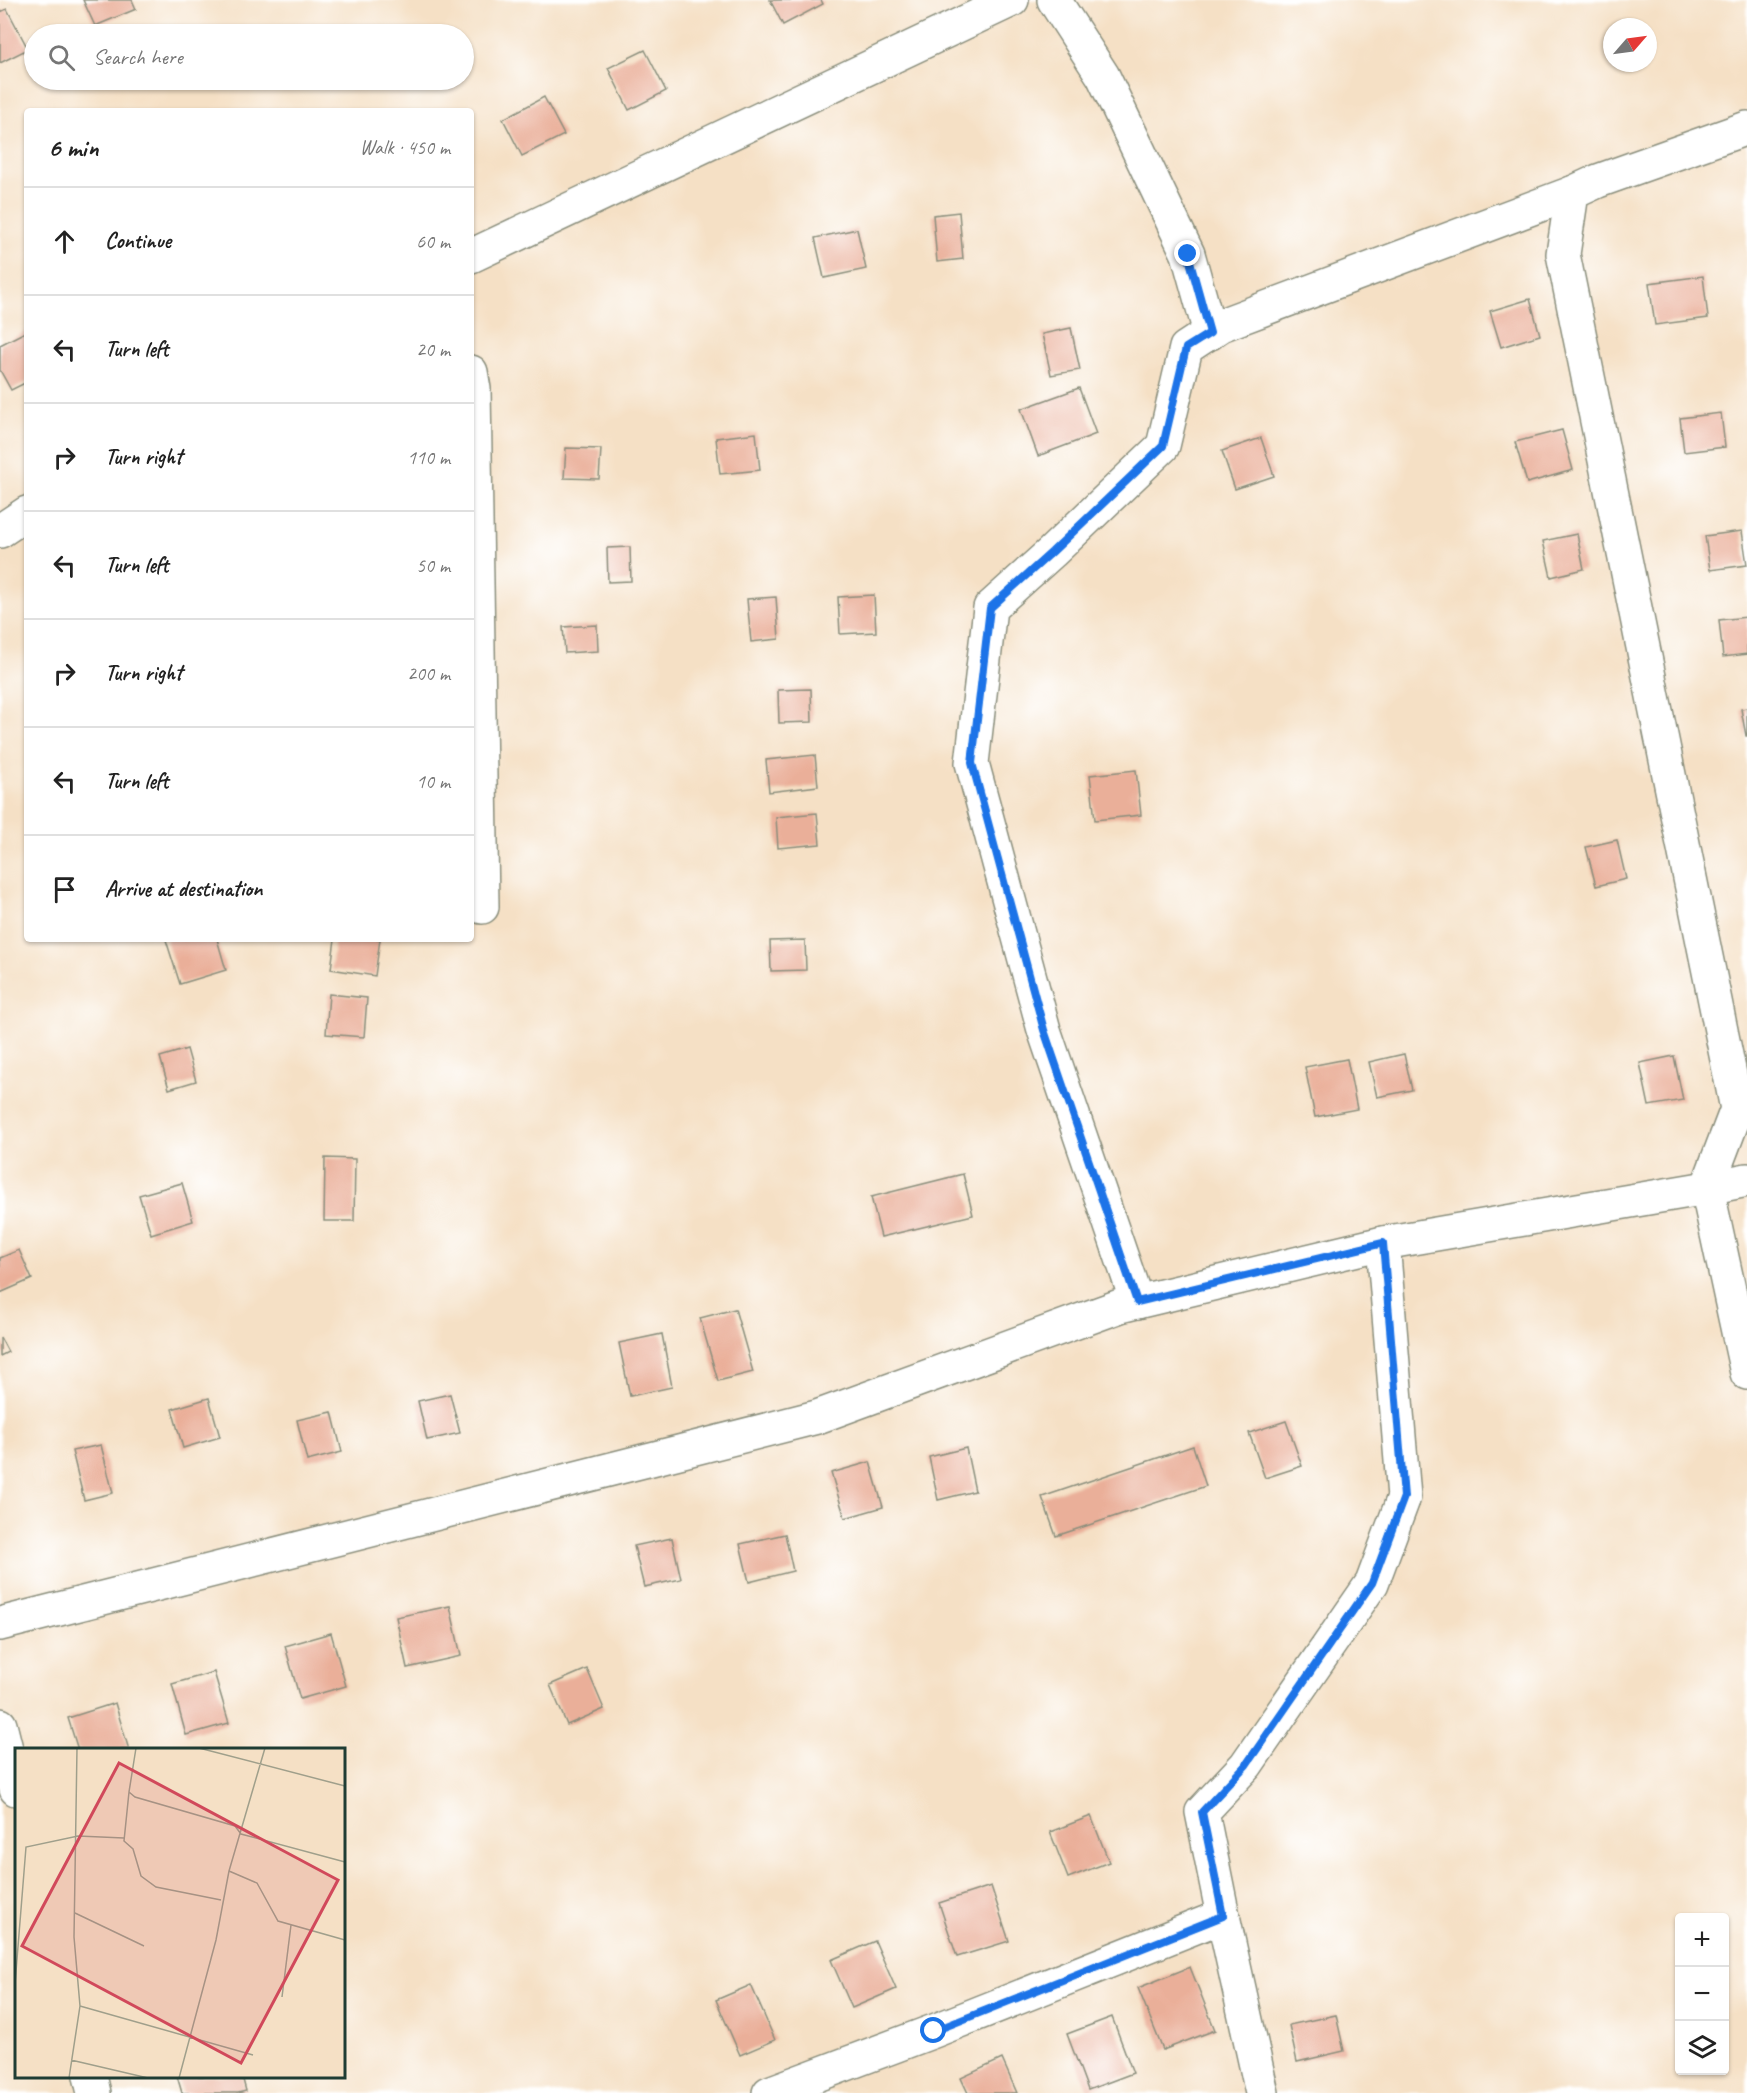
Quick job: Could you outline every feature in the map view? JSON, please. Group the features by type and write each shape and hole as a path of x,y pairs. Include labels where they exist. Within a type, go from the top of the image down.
{"street":[{"path":"474,255 1012,0"},
{"path":"1054,0 1102,76 1188,254 1210,333"},
{"path":"1137,1302 1044,1030 972,763 990,608 1163,446 1186,348 1221,325 1572,193 1598,181 1747,128"},
{"path":"1572,193 1563,254 1737,1109 1707,1188 1747,1373"},
{"path":"474,389 482,907"},
{"path":"0,531 24,515"},
{"path":"0,1624 816,1417 1120,1306 1383,1243 1747,1180"},
{"path":"1262,2093 1202,1812 1246,1765 1372,1583 1404,1497 1383,1243"},
{"path":"0,1725 15,1785"},
{"path":"769,2093 934,2031 1223,1916"},
{"path":"90,2078 94,2093"}],"building":[{"path":"83,0 132,0 136,9 100,24 94,24"},
{"path":"770,0 821,0 823,4 783,25"},
{"path":"7,9 24,41 24,51 0,63 0,12"},
{"path":"645,50 666,91 629,110 608,68"},
{"path":"544,97 564,135 522,156 503,119"},
{"path":"959,212 963,259 937,262 933,215"},
{"path":"857,229 866,269 824,278 815,238"},
{"path":"1703,276 1708,318 1655,325 1649,283"},
{"path":"1530,299 1540,335 1501,347 1490,311"},
{"path":"1071,328 1080,370 1051,375 1042,334"},
{"path":"24,333 24,384 11,390 0,370 0,345"},
{"path":"1079,388 1096,434 1038,456 1021,409"},
{"path":"1721,413 1725,447 1684,452 1680,418"},
{"path":"1562,430 1573,470 1527,483 1515,442"},
{"path":"756,433 760,470 720,474 716,438"},
{"path":"1261,438 1274,476 1235,489 1222,451"},
{"path":"566,448 601,449 599,479 564,478"},
{"path":"1742,531 1747,565 1710,570 1705,536"},
{"path":"1577,534 1584,569 1551,577 1543,541"},
{"path":"630,547 631,581 608,582 607,548"},
{"path":"874,595 876,632 840,634 838,597"},
{"path":"776,597 779,639 751,642 747,599"},
{"path":"1747,617 1747,654 1723,657 1719,620"},
{"path":"597,625 598,651 565,653 563,627"},
{"path":"811,689 812,722 779,723 778,690"},
{"path":"1747,708 1747,736 1746,736 1741,709"},
{"path":"815,755 818,786 769,792 766,760"},
{"path":"1136,770 1141,815 1095,820 1090,775"},
{"path":"817,813 820,844 778,848 776,817"},
{"path":"1617,840 1626,879 1596,886 1586,847"},
{"path":"805,940 806,970 771,971 770,941"},
{"path":"167,942 218,942 226,970 180,984"},
{"path":"335,942 380,942 375,976 331,969"},
{"path":"329,994 367,998 364,1037 326,1034"},
{"path":"187,1049 196,1081 169,1089 160,1057"},
{"path":"1404,1054 1412,1090 1377,1097 1369,1062"},
{"path":"1674,1056 1683,1100 1649,1106 1640,1063"},
{"path":"1347,1059 1357,1109 1315,1117 1305,1067"},
{"path":"325,1158 355,1159 354,1221 324,1221"},
{"path":"963,1174 973,1215 881,1237 871,1197"},
{"path":"182,1183 193,1221 151,1234 139,1195"},
{"path":"19,1250 32,1279 0,1293 0,1258"},
{"path":"735,1309 753,1372 718,1381 700,1318"},
{"path":"662,1334 672,1387 630,1396 619,1343"},
{"path":"0,1337 8,1352 0,1356"},
{"path":"450,1394 460,1433 427,1440 418,1401"},
{"path":"209,1398 220,1437 183,1448 172,1409"},
{"path":"332,1412 342,1452 307,1461 297,1420"},
{"path":"1286,1421 1302,1466 1265,1478 1249,1433"},
{"path":"101,1445 113,1493 84,1500 72,1451"},
{"path":"1193,1446 1206,1486 1056,1536 1042,1497"},
{"path":"966,1448 975,1491 938,1500 929,1457"},
{"path":"870,1462 883,1507 845,1518 831,1473"},
{"path":"785,1534 793,1571 749,1582 740,1544"},
{"path":"672,1538 681,1579 644,1587 634,1546"},
{"path":"450,1606 461,1656 407,1668 396,1617"},
{"path":"331,1633 346,1686 300,1699 285,1646"},
{"path":"587,1669 604,1709 567,1725 550,1685"},
{"path":"214,1672 229,1723 186,1735 172,1684"},
{"path":"115,1703 128,1748 77,1748 68,1718"},
{"path":"1091,1816 1109,1862 1068,1878 1050,1832"},
{"path":"991,1886 1009,1941 957,1957 939,1903"},
{"path":"875,1941 896,1989 852,2008 831,1960"},
{"path":"1190,1967 1215,2030 1163,2050 1138,1988"},
{"path":"751,1985 775,2040 740,2055 716,2000"},
{"path":"1336,2015 1344,2051 1297,2062 1289,2025"},
{"path":"1112,2017 1133,2073 1088,2090 1067,2034"},
{"path":"1002,2059 1017,2093 968,2093 961,2078"},
{"path":"178,2078 243,2078 246,2091 238,2093 182,2093"}],"route":[{"path":"934,2031 1223,1916 1202,1812 1246,1765 1372,1583 1404,1497 1383,1243 1137,1302 1044,1030 972,763 990,608 1163,446 1186,348 1210,333 1188,254"}]}
